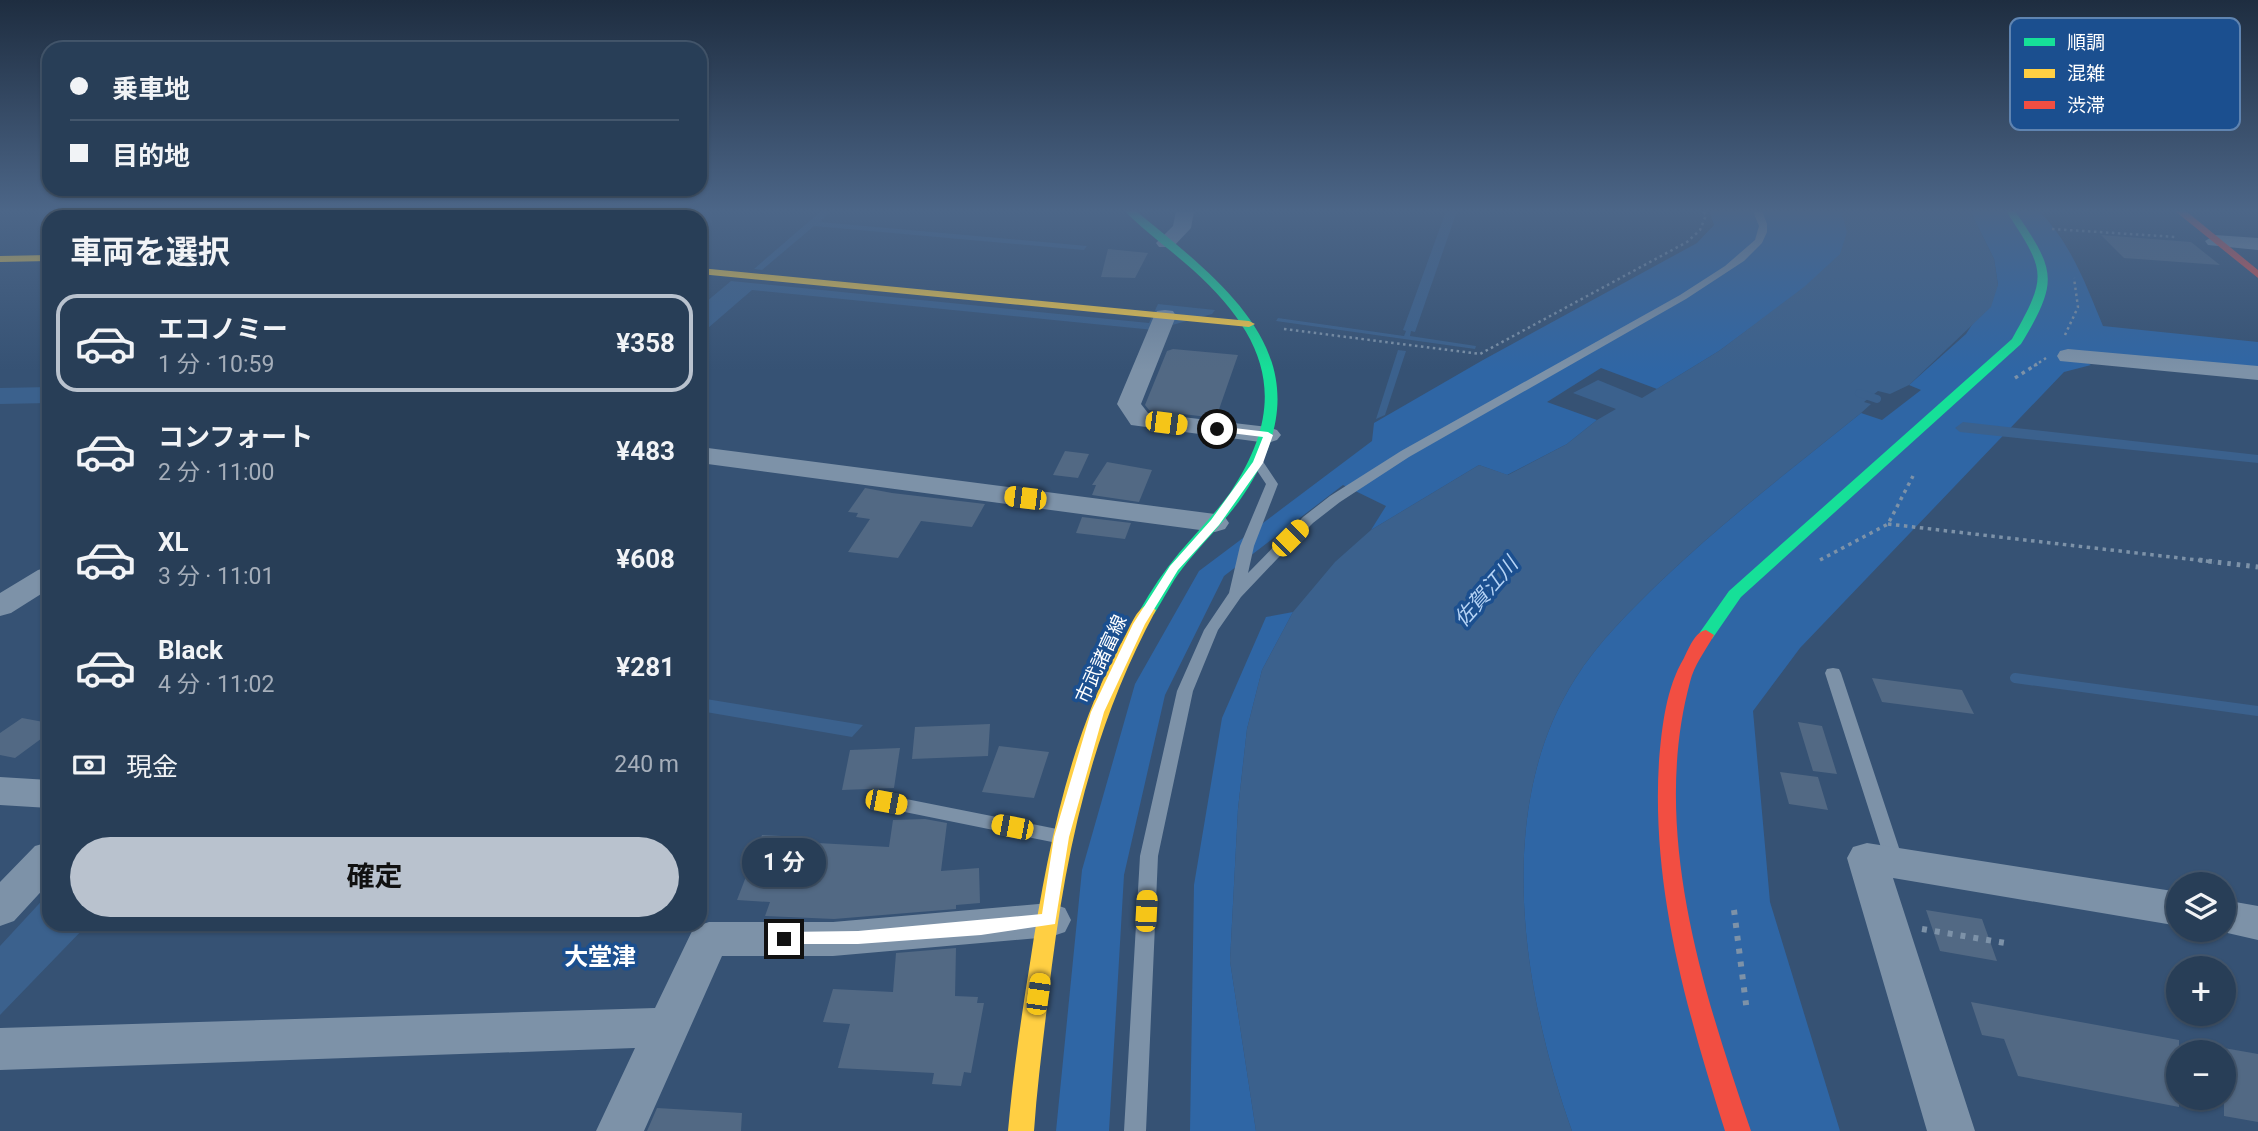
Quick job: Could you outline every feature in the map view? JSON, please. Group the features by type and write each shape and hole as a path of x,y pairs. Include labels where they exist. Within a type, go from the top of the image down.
{"street":[{"name":"市武諸富線","path":"1021,1131 1023,1093 1062,837 1097,712 1139,624 1174,569 1215,523 1258,463 1273,422 1274,384 1266,351 1249,324 1223,294 1189,264"},
{"path":"1738,1131 1710,1050 1679,922 1668,820 1668,742 1682,679 1708,630 1735,594 2017,341 2039,302 2046,278 2042,264"},
{"path":"2244,264 2258,275"},
{"path":"707,272 1249,324"},
{"path":"1156,315 1156,345 1129,404 1140,420 1268,435"},
{"path":"2066,346 2258,373"},
{"path":"707,456 1215,523"},
{"path":"0,606 42,580"},
{"path":"0,792 42,793"},
{"path":"1951,1131 1867,858 2166,907"},
{"path":"0,909 42,864"},
{"path":"2236,919 2258,923"},
{"path":"620,1131 709,939 833,939 1049,920"},
{"path":"0,1049 668,1027"}],"lane":[{"path":"1135,1131 1149,856 1185,691 1211,630 1236,594 1308,520 1335,499 1405,454 1683,297 1733,264"},
{"path":"1236,594 1247,546 1272,484 1258,463"},
{"path":"1833,673 1895,863"},
{"path":"886,802 1062,837"}],"path":[{"path":"1249,324 1480,354 1647,264"},
{"path":"2066,346 2080,294 2073,276"},
{"path":"1888,524 2258,567"},
{"path":"1887,922 2011,944"}],"shaded area":[{"path":"1659,264 1837,264 1719,351 1657,389 1601,368 1547,402 1597,420 1567,444 1507,475 1479,465 1371,530 1386,506 1343,485 1224,576 1165,695 1124,875 1109,1131 1056,1131 1082,870 1135,684 1199,571 1372,441 1374,423"},
{"path":"1995,264 2076,264 2103,326 2258,342 2258,368 2070,353 2091,365 2064,372 1800,648 1753,711 1770,902 1840,1131 1572,1131 1540,1021 1524,902 1525,843 1533,785 1549,730 1575,679 1594,652 1662,580 1760,494 1861,413 1882,420 1921,390 1909,385 1966,334 1998,285"},
{"path":"1293,612 1262,670 1247,729 1238,809 1230,961 1256,1131 1190,1131 1194,885 1222,718 1266,617"}],"water":[{"path":"760,264 769,264 762,270 754,269"},
{"path":"1427,264 1439,264 1415,332 1411,331 1410,336 1476,346 1475,349 1276,321 1278,318 1404,336 1406,331 1403,330"},
{"name":"佐賀江川","path":"1829,264 1995,264 1998,285 1991,307 1909,385 1890,394 1878,391 1864,402 1871,404 1710,536 1662,580 1604,639 1584,665 1549,730 1533,785 1525,843 1524,902 1540,1021 1572,1131 1256,1131 1230,961 1238,809 1247,729 1262,670 1293,612 1335,562 1371,530 1479,465 1508,475 1567,444 1616,409 1573,393 1598,380 1642,398 1719,351 1804,287"},
{"path":"731,281 1149,323 1158,304 1215,310 1212,314 1154,330 752,290 707,329 707,301"},
{"path":"1398,350 1406,351 1385,415 1376,419"},
{"path":"42,387 42,403 0,404 0,388"},
{"path":"1963,422 2258,455 2258,463 1960,432 1955,428"},
{"path":"707,699 863,725 852,737 707,712"},
{"path":"42,901 42,931 81,931 0,1015 0,946"}],"building":[{"path":"1104,264 1142,264 1135,278 1101,277"},
{"path":"1173,349 1238,355 1216,418 1149,410 1145,405 1167,351"},
{"path":"1065,451 1089,454 1078,478 1053,475"},
{"path":"1107,462 1152,470 1139,502 1092,495 1096,485 1092,485"},
{"path":"865,488 985,504 972,527 921,521 898,558 848,552 870,519 856,517 858,513 848,512"},
{"path":"1082,517 1131,523 1125,539 1076,533"},
{"path":"1872,678 1962,690 1974,714 1882,702"},
{"path":"22,718 42,722 42,738 15,758 0,755 0,733"},
{"path":"1798,722 1822,726 1837,774 1813,771"},
{"path":"990,724 988,756 912,759 915,727"},
{"path":"999,746 1049,752 1034,798 982,792"},
{"path":"900,748 894,788 842,790 850,750"},
{"path":"1780,772 1818,777 1828,810 1789,804"},
{"path":"925,819 947,823 941,871 979,868 980,903 956,905 956,909 834,919 765,916 770,902 737,900 762,835 802,837 800,842 889,847 893,820"},
{"path":"1926,910 1982,919 1997,961 1940,951"},
{"path":"956,948 955,996 978,997 977,1003 984,1003 971,1073 964,1072 961,1086 932,1084 934,1073 838,1068 850,1024 823,1022 833,989 893,992 896,953"},
{"path":"1971,1002 2179,1040 2166,1040 2166,1104 2018,1076 2004,1039 1982,1035"},
{"path":"2236,1050 2258,1054 2258,1122 2224,1116 2224,1110 2236,1110"},
{"path":"657,1108 742,1113 741,1131 647,1131"}],"waterway":[{"path":"1859,393 1877,399"},
{"path":"2015,678 2258,711"}],"traffic: fast":[{"path":"1148,610 1177,565 1238,492 1264,446 1273,404 1269,366 1253,332 1229,300 1193,264"},
{"path":"1706,635 1735,594 2017,341 2043,286 2041,264"}],"traffic: slow":[{"path":"707,272 1249,324"},
{"path":"1021,1131 1045,935 1074,791 1105,698 1124,653 1148,610"}],"traffic: jam":[{"path":"2244,264 2258,275"},
{"path":"1706,635 1681,682 1670,736 1667,792 1670,850 1689,967 1738,1131"}],"district":[{"name":"大堂津","path":"600,957"}],"route":[{"path":"784,939 833,939 1049,920 1062,837 1097,712 1139,624 1174,569 1215,523 1258,463 1268,435 1217,429"}]}
